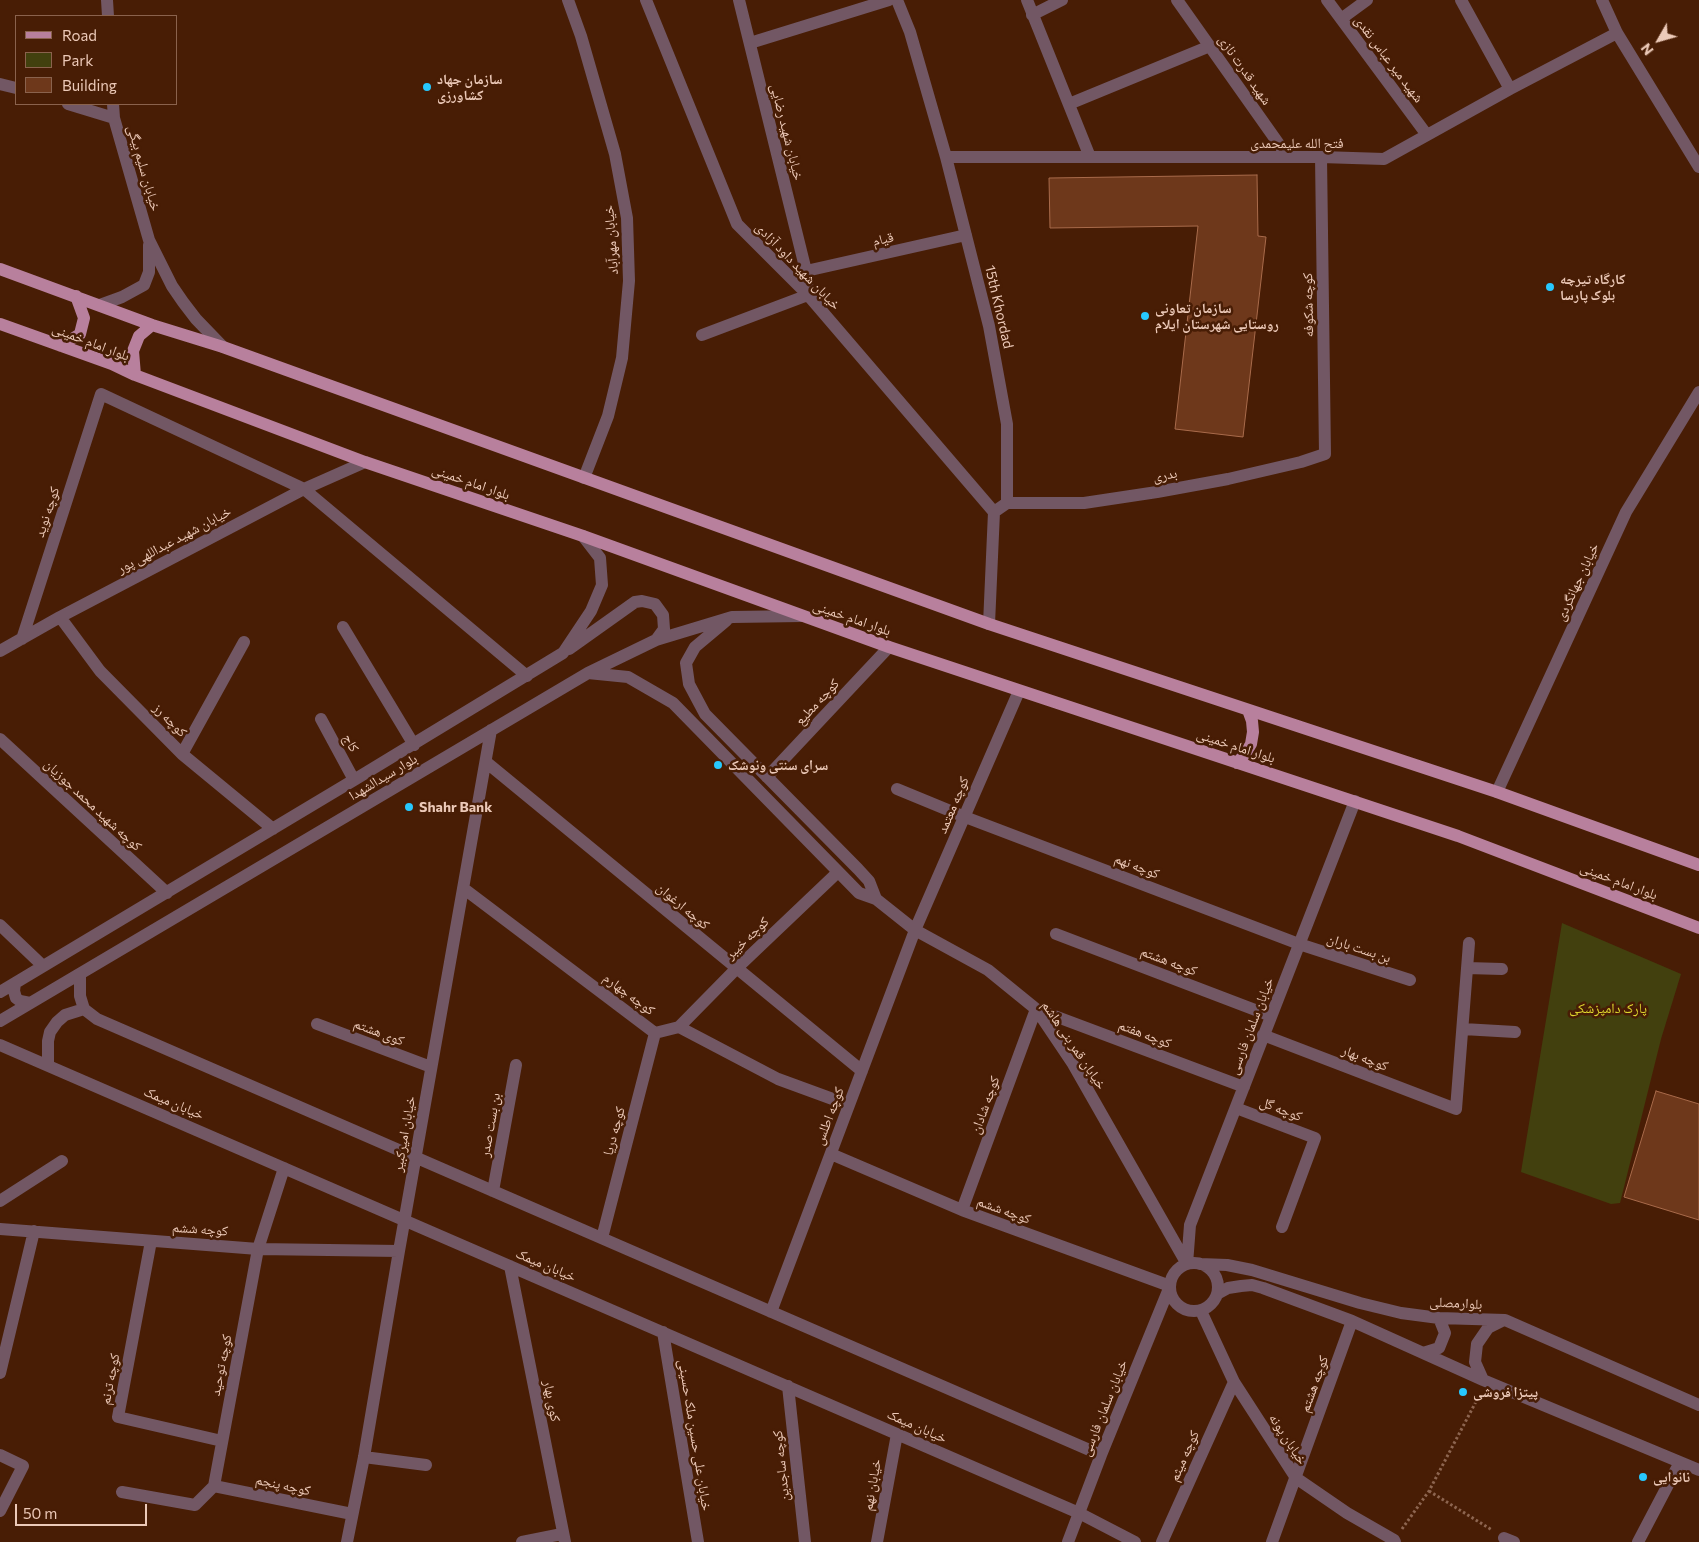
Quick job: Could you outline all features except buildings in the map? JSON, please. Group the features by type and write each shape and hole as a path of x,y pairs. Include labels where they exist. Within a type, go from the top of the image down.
{"main road":[{"path":"0,269 152,325 224,347 989,624 1497,792 1699,865"},
{"path":"61,346 80,334 84,318 76,296"},
{"name":"بلوار امام خمینی","path":"0,324 112,364 135,375 365,462 583,536 889,647 1458,836 1699,928"},
{"path":"135,375 133,351 139,336 152,325"},
{"path":"1237,763 1251,744 1253,732 1248,710"}],"street":[{"path":"107,0 108,15"},
{"name":"خیابان مهرآباد","path":"568,0 581,36 615,154 628,228 629,281 622,358 608,416 584,478"},
{"name":"خیابان شهید داود آزادی","path":"646,0 737,224 808,294 994,512"},
{"name":"خیابان شهید رضایی","path":"739,0 806,271 808,294"},
{"path":"750,43 889,0"},
{"name":"15th Khordad","path":"897,0 910,32 946,157 989,326 1007,424 1007,503"},
{"path":"1026,0 1090,157"},
{"path":"1032,15 1062,0"},
{"name":"شهید قدرت نازی","path":"1177,0 1288,157"},
{"name":"شهید میر عباس نقدی","path":"1327,0 1427,135"},
{"path":"1341,19 1367,0"},
{"path":"1461,0 1510,89"},
{"path":"1602,0 1617,33 1699,166"},
{"name":"فتح الله علیمحمدی","path":"946,157 1321,157 1384,159 1510,89 1617,33"},
{"path":"1069,104 1210,46"},
{"path":"0,84 15,88"},
{"path":"71,105 114,118"},
{"name":"خیابان سلیم بیگی","path":"114,105 114,118 149,240"},
{"name":"کوچه شکوفه","path":"1321,157 1325,454"},
{"name":"قیام","path":"806,271 966,235"},
{"path":"100,305 122,297 144,285 149,272 149,240"},
{"path":"149,240 172,286 183,302 196,319 224,347"},
{"path":"702,335 808,294"},
{"name":"خیابان جهانگردی","path":"1497,792 1626,512 1699,392"},
{"name":"کوچه نوید","path":"22,639 101,394 304,489"},
{"name":"بدری","path":"1007,503 1084,503 1157,492 1228,479 1301,462 1325,454"},
{"name":"خیابان شهید عبداللهی پور","path":"0,651 304,489 365,462"},
{"path":"304,489 527,676"},
{"path":"989,624 994,512 1007,503"},
{"name":"بلوار سیدالشهدا","path":"0,992 274,829 563,653 591,611 602,585 600,558 583,536"},
{"path":"563,653 635,602 642,600 655,604 663,615 664,628 656,640"},
{"name":"بلوار سیدالشهدا","path":"0,1021 588,673 656,640 732,617 802,616"},
{"name":"خیابان قمر بنی هاشم","path":"732,617 695,647 686,663 689,684 705,714 869,881 876,899"},
{"name":"کوچه رز","path":"60,618 100,671 182,754 274,829"},
{"path":"343,628 414,744"},
{"path":"182,754 244,642"},
{"name":"کوچه مطیع","path":"767,777 889,647"},
{"name":"خیابان قمر بنی هاشم","path":"588,673 628,676 673,703 859,893 876,899 915,930 988,970 1036,1009 1072,1064 1193,1264"},
{"name":"کوچه معتمد","path":"915,930 1018,691"},
{"name":"کاج","path":"321,719 354,780"},
{"name":"خیابان امیرکبیر","path":"347,1542 364,1457 491,730"},
{"name":"کوچه شهید محمد جوزیان","path":"2,743 166,893"},
{"name":"کوچه ارغوان","path":"486,762 862,1071"},
{"name":"کوچه نهم","path":"898,789 965,817 1299,944"},
{"name":"خیابان سلمان فارسی","path":"1193,1264 1190,1225 1355,801"},
{"name":"کوچه خیبر","path":"679,1027 736,969 838,872"},
{"name":"کوچه چهارم","path":"463,888 655,1032 679,1027"},
{"path":"0,926 43,966"},
{"name":"کوچه اطلس","path":"771,1312 915,930"},
{"name":"کوچه هشتم","path":"1056,934 1271,1016"},
{"path":"1469,943 1463,1029 1515,1032"},
{"name":"بن بست باران","path":"1299,944 1410,980"},
{"path":"1467,968 1502,969"},
{"path":"80,974 80,996 84,1008 97,1019 1101,1455"},
{"path":"15,983 14,991 16,998 30,1003"},
{"path":"48,1065 50,1032 65,1015 84,1008"},
{"name":"کوچه هفتم","path":"1036,1009 1244,1087"},
{"name":"کوچه شادان","path":"962,1210 1036,1009"},
{"name":"کوی هشتم","path":"316,1024 431,1068"},
{"path":"679,1027 778,1079 849,1105"},
{"name":"کوچه بهار","path":"1264,1036 1456,1109 1463,1029"},
{"name":"کوچه دریا","path":"602,1238 655,1032"},
{"name":"خیابان میمک","path":"0,1045 1079,1513 1135,1542"},
{"name":"بن بست صدر","path":"493,1191 516,1065"},
{"name":"کوچه گل","path":"1236,1108 1315,1138 1282,1227"},
{"name":"کوچه ششم","path":"831,1154 962,1210 1170,1286"},
{"path":"0,1202 62,1161"},
{"name":"کوچه توحید","path":"212,1489 258,1249 284,1168"},
{"name":"کوچه ششم","path":"0,1229 258,1249 399,1251"},
{"path":"0,1373 34,1231"},
{"name":"کوچه ترنم","path":"150,1240 118,1417 222,1441"},
{"path":"1193,1264 1211,1270 1218,1281 1217,1294 1211,1304 1201,1311 1188,1311 1182,1308 1173,1299 1170,1286 1174,1274 1182,1266 1193,1264"},
{"name":"بلوارمصلی","path":"1193,1264 1227,1265 1252,1270 1360,1303 1401,1313 1439,1318 1504,1320 1699,1405"},
{"name":"کوی بهار","path":"510,1266 564,1538"},
{"name":"خیابان سلمان فارسی","path":"1068,1542 1101,1455 1170,1286"},
{"path":"1217,1294 1228,1288 1252,1286 1263,1288 1352,1321 1485,1381 1699,1470"},
{"name":"خیابان پونه","path":"1201,1311 1234,1382 1296,1478 1347,1513 1395,1541"},
{"path":"1423,1353 1439,1348 1445,1333 1439,1318"},
{"path":"1485,1381 1475,1362 1477,1344 1488,1328 1504,1320"},
{"name":"کوچه هشتم","path":"1272,1542 1352,1321"},
{"name":"خیابان علی حسین ملک حسینی","path":"663,1332 698,1542"},
{"name":"کوچه میثم","path":"1162,1542 1234,1382"},
{"name":"کوچه ساجدین","path":"788,1386 805,1542"},
{"name":"خیابان نهم","path":"877,1542 896,1434"},
{"path":"0,1455 23,1466 0,1511"},
{"path":"364,1457 426,1465"},
{"path":"1638,1542 1680,1462"},
{"path":"122,1492 195,1505 212,1489"},
{"name":"کوچه پنجم","path":"212,1489 352,1514"},
{"path":"522,1542 564,1538"}],"path":[{"path":"1395,1541 1430,1491 1485,1381"},
{"path":"1430,1491 1509,1540"}],"green space":[{"name":"پارک دامپزشکی","path":"1562,923 1681,974 1661,1039 1620,1203 1611,1204 1521,1172"}],"place":[{"name":"سازمان جهاد کشاورزی","path":"427,87"},
{"name":"کارگاه تیرچه بلوک پارسا","path":"1550,287"},
{"name":"سازمان تعاونی روستایی شهرستان ایلام","path":"1145,316"},
{"name":"سرای سنتی ونوشک","path":"718,765"},
{"name":"Shahr Bank","path":"409,807"},
{"name":"پیتزا فروشی","path":"1463,1392"},
{"name":"نانوایی","path":"1643,1477"}]}
